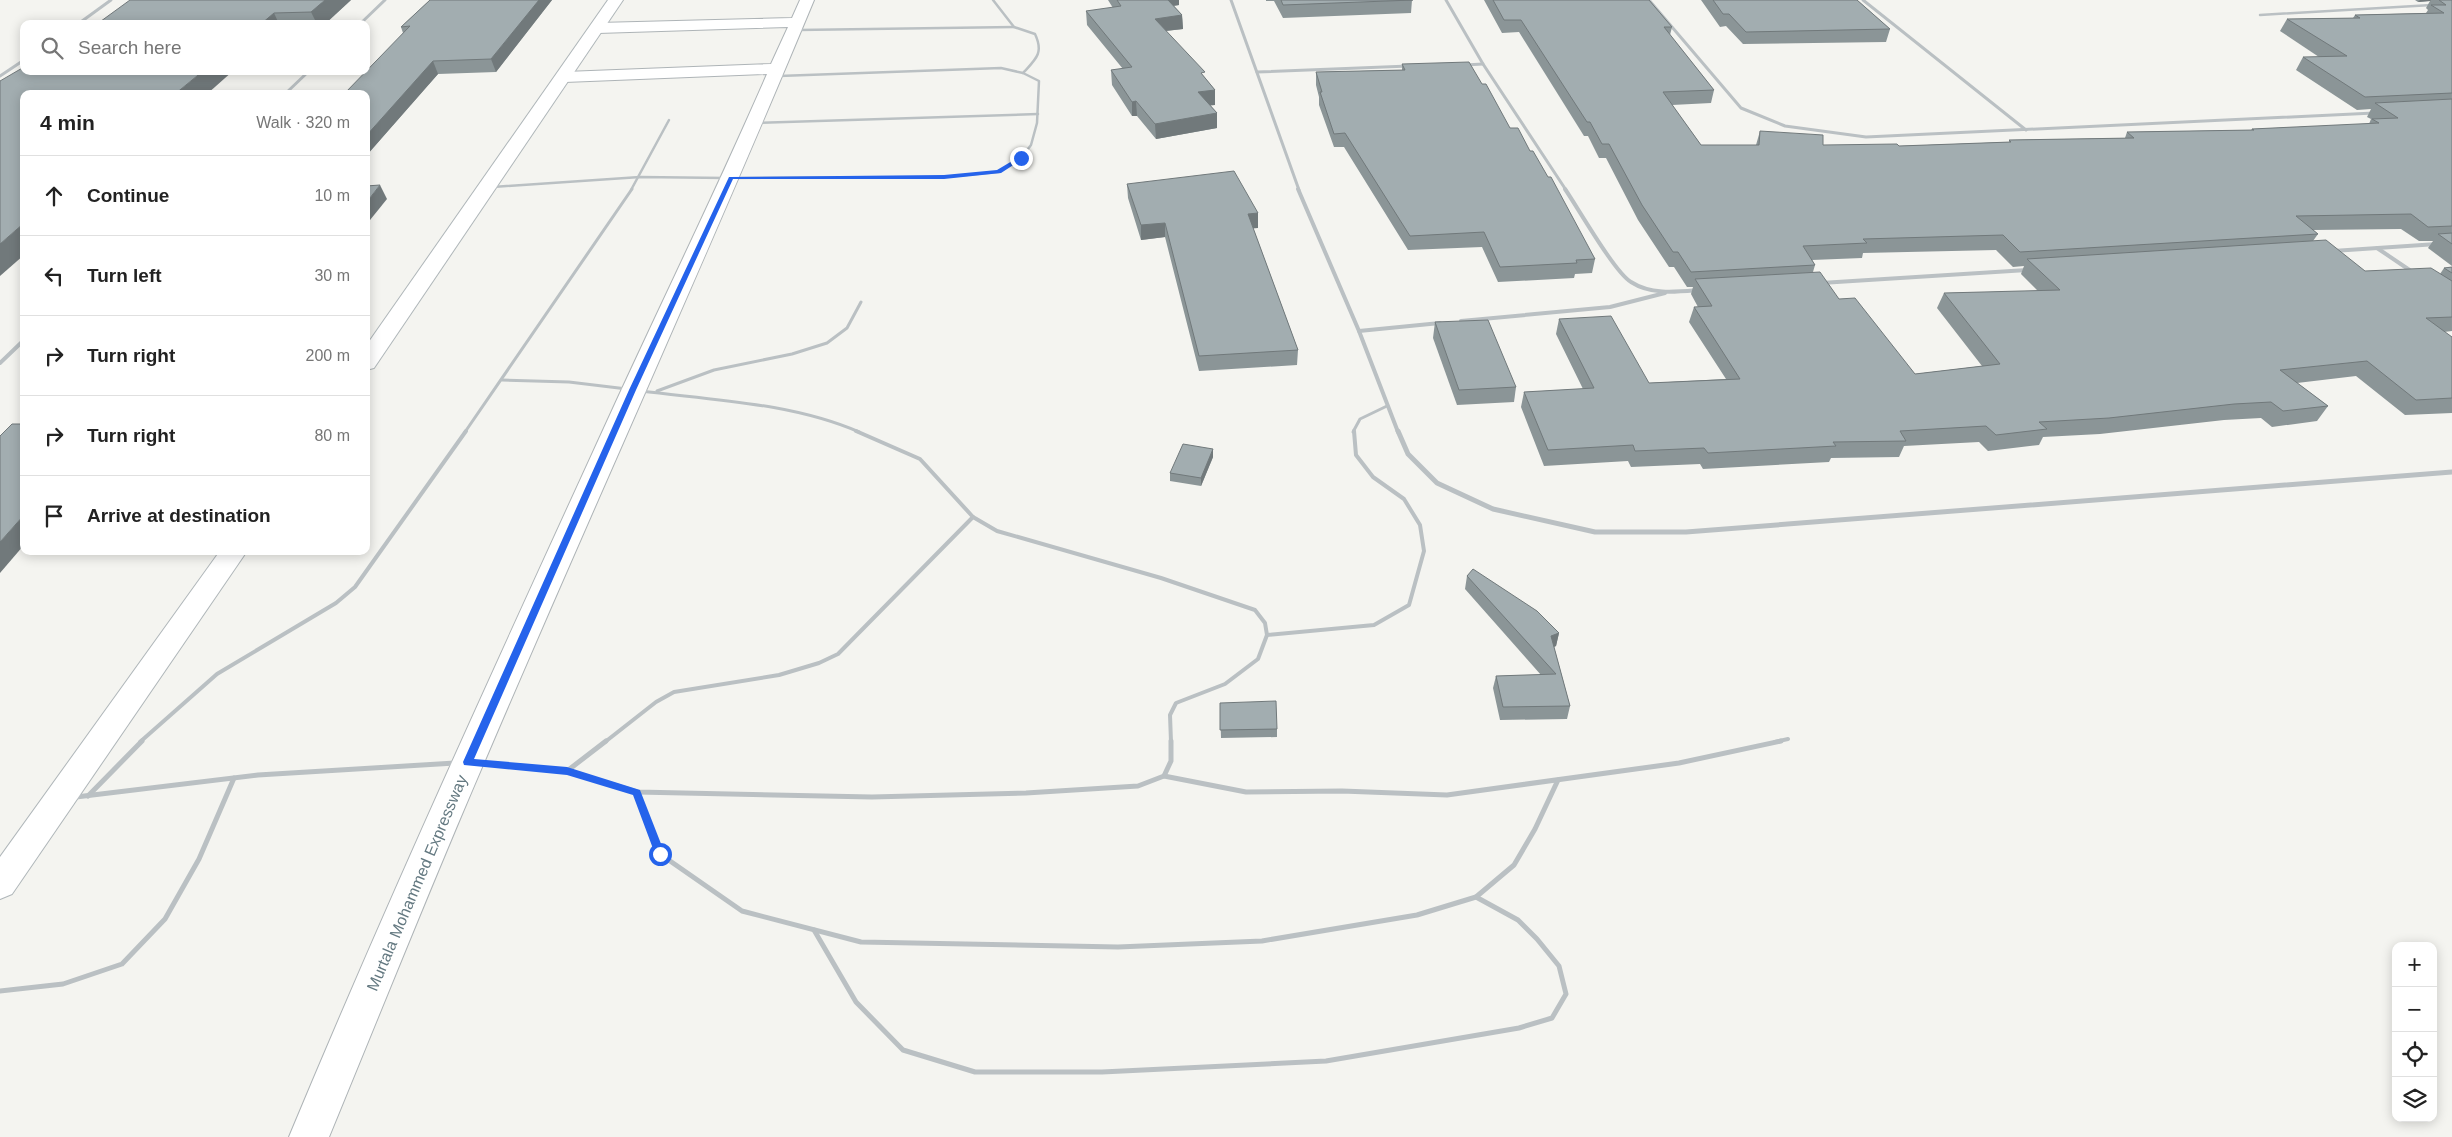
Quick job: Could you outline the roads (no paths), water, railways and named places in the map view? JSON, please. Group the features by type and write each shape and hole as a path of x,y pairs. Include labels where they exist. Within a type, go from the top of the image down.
{"main road":[{"path":"370,357 565,77 616,0"},
{"path":"598,28 800,17"},
{"name":"Murtala Mohammed Expressway","path":"309,1137 468,762 644,391 731,178 800,17"},
{"path":"565,77 776,72"},
{"path":"0,884 74,797 231,555"}],"street":[{"path":"84,20 111,0"},
{"path":"364,20 385,0"},
{"path":"1231,0 1296,182 1359,331 1387,406 1408,454 1438,483 1493,509 1595,532 1696,532 2452,473"},
{"path":"1446,0 1483,64 1623,277 1630,284 1645,289 1670,292"},
{"path":"1649,0 1741,108 1760,119 1793,127 1866,137 2383,112"},
{"path":"1863,0 2026,130"},
{"path":"0,76 20,63"},
{"path":"1463,64 1483,64"},
{"path":"1257,72 1414,66"},
{"path":"289,90 305,75"},
{"path":"2328,251 2443,244"},
{"path":"2377,248 2422,279"},
{"path":"1820,283 2030,270"},
{"path":"1456,322 1610,307 1670,292 1700,290"},
{"path":"1359,331 1446,323"},
{"path":"0,363 20,344"}],"lane":[{"path":"993,0 1014,27"},
{"path":"2260,15 2435,4"},
{"path":"800,17 1014,27 1035,34 1040,45 1037,57 1023,74"},
{"path":"487,188 640,178 944,177 999,172 1021,158 1031,145 1038,114 1039,81 1002,68 776,72"},
{"path":"755,123 1038,114"},
{"path":"74,797 217,674 336,604 355,587 502,380 640,178 669,120"},
{"path":"644,391 714,370 792,354 827,343 847,328 861,302"},
{"path":"502,380 569,382 644,391 772,408 840,424 920,459 973,517 997,531 1161,578 1255,610 1265,623 1267,635 1258,658 1225,684 1176,703 1170,715 1171,761 1164,776"},
{"path":"1267,635 1374,625 1409,605 1424,551 1420,525 1404,499 1373,476 1356,455 1353,433 1360,418 1387,406"},
{"path":"567,771 656,702 674,692 798,671 819,664 838,654 973,517"},
{"path":"74,797 234,778 468,762 567,771 637,792 872,797 1007,794 1138,786 1164,776 1246,792 1342,791 1447,795 1679,763 1788,739"},
{"path":"0,991 63,984 122,964 165,919 199,860 234,778"},
{"path":"637,792 660,854 742,911 861,942 1118,948 1262,941 1417,915 1476,897 1514,865 1535,829 1558,780"},
{"path":"814,930 856,1002 903,1050 975,1072 1102,1072 1326,1060 1519,1028 1552,1018 1566,994 1559,966 1537,939 1518,920 1476,897"}]}
